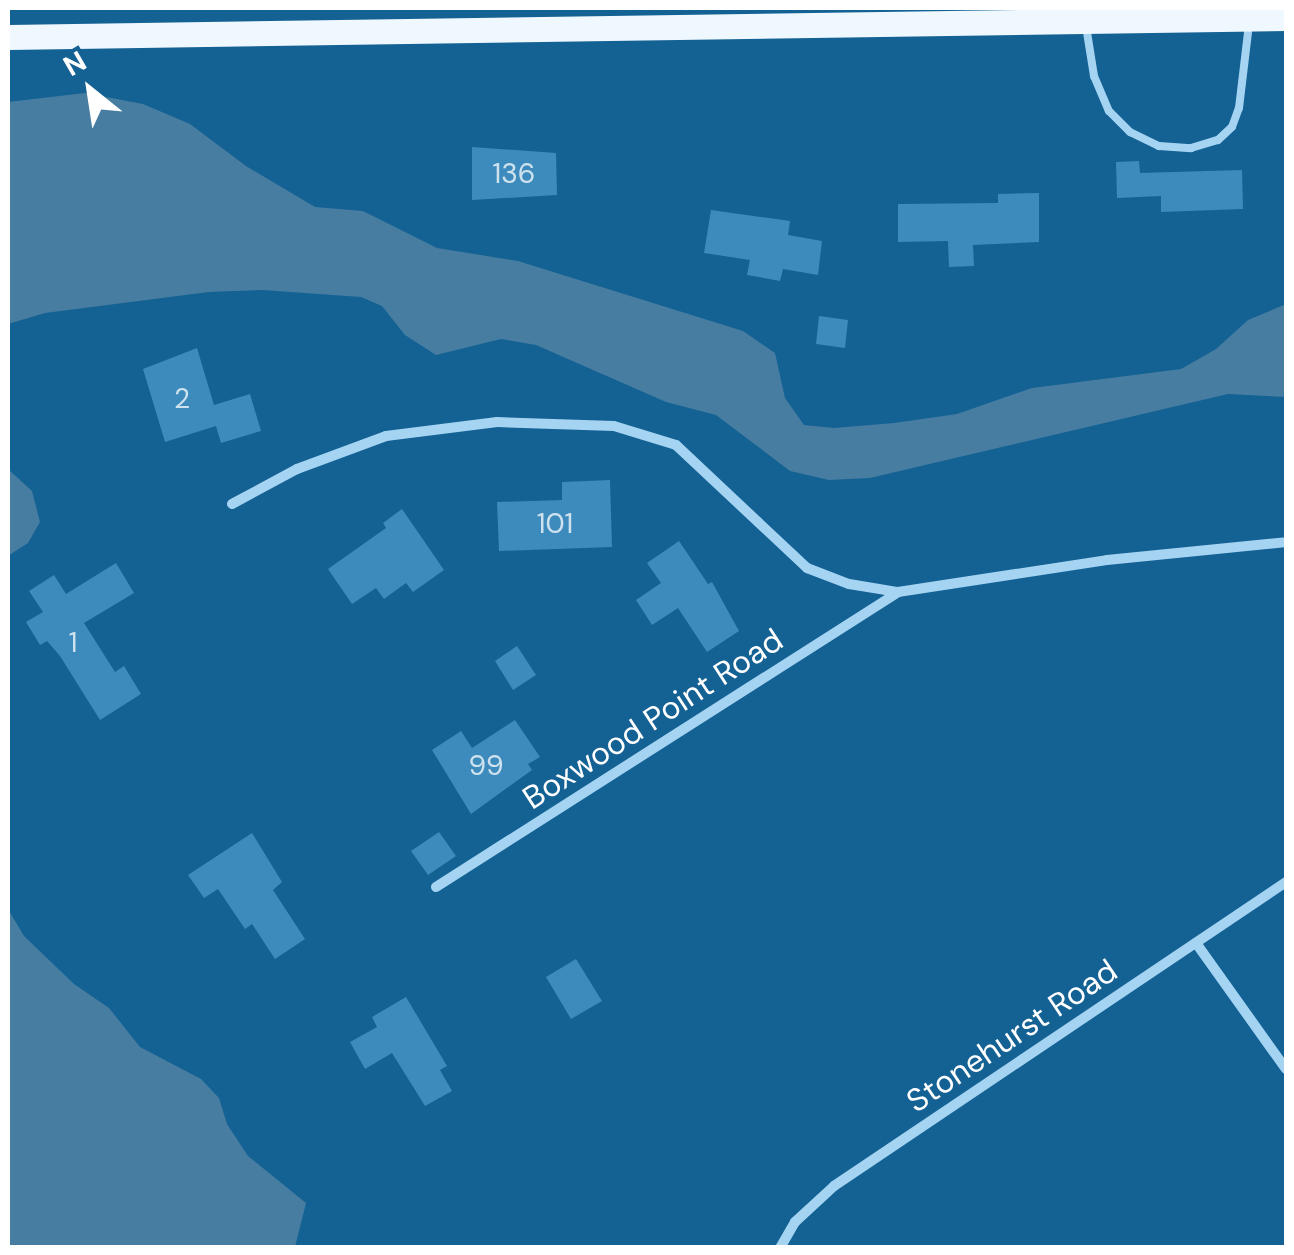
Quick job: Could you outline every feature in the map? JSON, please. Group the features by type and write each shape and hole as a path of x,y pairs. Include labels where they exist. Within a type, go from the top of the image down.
{"main road":[{"path":"8,38 748,17 1086,21 1286,18"}],"street":[{"name":"Boxwood Point Road","path":"232,504 297,469 386,436 497,422 614,426 676,446 806,568 849,584 898,592 1106,560 1286,542"},
{"name":"Boxwood Point Road","path":"436,887 898,592"},
{"name":"Stonehurst Road","path":"780,1248 795,1222 834,1186 1286,882"},
{"path":"1196,942 1286,1069"}],"lane":[{"path":"1086,21 1094,76 1109,111 1130,132 1159,146 1192,148 1218,140 1232,127 1240,108 1250,18"}],"water":[{"path":"85,93 143,104 190,124 246,166 315,207 363,211 437,248 518,261 743,331 775,353 785,398 804,425 834,428 957,414 1032,388 1181,369 1216,349 1248,320 1286,304 1286,397 1228,394 870,478 829,480 790,471 716,415 666,402 536,345 501,339 436,355 405,335 382,306 361,297 262,290 209,292 45,313 8,324 8,102"},
{"path":"8,469 32,491 40,522 28,543 8,556"},
{"path":"8,909 24,936 74,984 109,1008 140,1047 201,1079 219,1098 227,1124 248,1156 306,1203 295,1247 8,1247"}],"building":[{"path":"472,147 556,153 557,195 472,200"},
{"path":"1139,161 1140,173 1242,170 1243,209 1161,212 1161,196 1117,198 1116,162"},
{"path":"1039,193 1039,242 973,245 974,266 949,267 948,241 898,242 898,204 998,203 998,194"},
{"path":"711,210 790,221 788,235 822,241 818,275 783,269 780,281 747,275 750,260 704,253"},
{"path":"819,316 848,320 845,348 816,344"},
{"path":"197,348 214,405 250,394 261,431 221,443 216,426 165,442 143,369"},
{"path":"610,480 612,547 499,551 497,502 562,500 562,482"},
{"path":"402,509 444,570 413,592 406,583 384,599 376,588 352,604 328,569 386,528 383,523"},
{"path":"679,541 708,584 712,582 739,631 707,652 678,608 652,625 636,600 661,583 647,563"},
{"path":"116,563 134,593 84,623 115,672 124,666 141,694 100,720 60,656 47,641 40,645 26,622 43,612 29,591 54,575 66,594"},
{"path":"517,646 536,675 513,690 495,661"},
{"path":"515,720 540,757 528,764 532,770 471,814 432,750 461,731 472,748"},
{"path":"439,832 456,856 428,875 411,851"},
{"path":"252,833 282,882 273,890 305,939 275,959 252,924 245,929 218,889 204,898 188,875"},
{"path":"576,959 602,1001 571,1019 546,977"},
{"path":"406,997 447,1066 440,1070 452,1091 425,1106 392,1053 365,1069 350,1042 377,1027 372,1017"}]}
